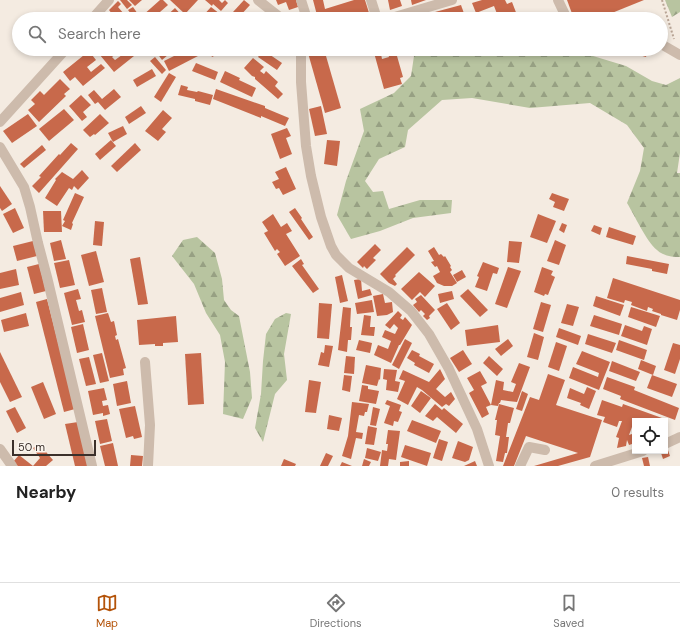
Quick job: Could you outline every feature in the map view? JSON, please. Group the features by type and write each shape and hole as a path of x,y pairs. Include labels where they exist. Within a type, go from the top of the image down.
{"street":[{"path":"98,12 109,0"},
{"path":"258,0 273,12"},
{"path":"301,0 305,12"},
{"path":"371,0 375,12"},
{"path":"412,12 452,0"},
{"path":"558,0 564,12"},
{"path":"668,48 679,54"},
{"path":"0,122 60,56"},
{"path":"301,56 301,82 306,146 311,176 321,217 331,246 336,255 350,268 389,292 411,311 429,334 449,369 477,429 489,466"},
{"path":"0,147 24,187 30,207 92,466"},
{"path":"145,362 150,424 148,466"},
{"path":"668,443 680,437"},
{"path":"520,466 529,447 545,450"},
{"path":"0,449 12,466"},
{"path":"595,466 633,454"}],"path":[{"path":"662,0 666,12"},
{"path":"668,19 679,54"}],"green space":[{"path":"665,0 680,0 680,12 672,17"},
{"path":"414,56 593,56 626,66 652,81 666,85 680,78 680,153 677,173 680,173 680,257 665,255 653,246 627,203 640,171 644,148 627,125 590,103 530,108 472,98 442,100 408,130 405,147 379,159 365,181 373,192 383,191 389,209 420,200 452,200 451,213 413,218 380,231 351,239 337,215 346,181 364,131 360,109 394,93 411,76"},
{"path":"197,237 215,253 222,279 224,300 231,310 239,316 250,372 252,398 243,419 223,414 225,362 220,335 206,313 194,284 172,256 183,240"},
{"path":"286,313 291,314 284,354 287,380 275,394 263,442 255,428 261,394 266,334 275,319"}],"building":[{"path":"120,0 127,0 132,5 127,9"},
{"path":"129,0 142,0 135,6"},
{"path":"160,0 163,0 168,5 160,12 146,12"},
{"path":"170,0 198,0 187,12 183,12"},
{"path":"205,0 219,0 222,3 225,0 228,3 221,11 213,4 212,6"},
{"path":"244,0 250,5 244,12 233,12"},
{"path":"276,0 296,0 298,7 289,10 286,2 278,5"},
{"path":"313,0 323,0 325,9 354,0 365,0 369,12 316,12"},
{"path":"388,0 400,0 402,6 390,10"},
{"path":"411,0 426,0 412,5"},
{"path":"482,0 505,0 507,4 512,2 516,12 496,12 494,6 476,12 472,3"},
{"path":"567,0 644,0 614,12 571,12"},
{"path":"118,1 121,4 118,7 122,12 111,12 109,10"},
{"path":"461,5 464,12 435,12"},
{"path":"133,7 136,12 130,12 128,10"},
{"path":"211,7 217,12 206,12"},
{"path":"175,8 179,12 171,12"},
{"path":"83,56 93,56 96,60 87,67 91,72 101,64 105,68 83,86 75,77 70,81 63,72"},
{"path":"101,56 113,56 112,57 115,60 121,56 134,56 114,72"},
{"path":"159,56 167,56 162,60"},
{"path":"174,56 198,56 169,71 164,61"},
{"path":"272,56 282,63 277,70 258,57"},
{"path":"309,56 326,56 341,108 325,113"},
{"path":"375,56 381,56 382,59 389,56 397,56 403,77 400,78 402,84 384,89"},
{"path":"155,57 166,70 162,74 150,61"},
{"path":"253,58 264,67 260,71 264,74 266,71 278,82 275,86 283,94 278,99 244,68"},
{"path":"196,63 218,72 215,80 192,71"},
{"path":"152,69 156,76 137,87 133,80"},
{"path":"225,71 256,88 252,97 220,82"},
{"path":"169,73 176,77 161,102 154,97"},
{"path":"60,79 70,89 64,94 66,96 39,122 28,110 35,104 31,100 40,91 44,95"},
{"path":"181,85 188,87 187,90 213,95 210,105 195,101 195,99 178,95"},
{"path":"114,89 121,97 105,110 98,102 95,104 88,95 94,90 102,99"},
{"path":"216,89 265,106 265,108 289,118 285,126 213,99"},
{"path":"81,95 91,105 83,112 87,117 82,121 69,106"},
{"path":"141,106 146,113 129,124 125,117"},
{"path":"321,106 327,134 315,136 309,109"},
{"path":"64,109 74,120 49,141 39,129"},
{"path":"163,110 172,118 162,129 166,132 158,141 145,131"},
{"path":"28,114 37,126 12,143 3,131"},
{"path":"100,114 109,123 95,135 94,134 90,137 83,130"},
{"path":"123,126 127,134 113,142 108,133"},
{"path":"287,128 291,136 286,138 292,154 280,159 271,134"},
{"path":"111,140 116,146 100,160 95,154"},
{"path":"327,140 340,141 337,166 324,164"},
{"path":"71,143 78,149 39,193 32,186 41,177 39,176"},
{"path":"135,143 141,150 117,172 111,166"},
{"path":"42,145 46,150 24,168 20,164"},
{"path":"286,167 296,189 283,195 279,188 276,189 272,182 279,179 275,172"},
{"path":"82,170 89,178 78,190 74,186 72,190 69,188 57,206 45,198 56,180 55,179 62,172 73,179"},
{"path":"0,186 12,204 2,211 0,208"},
{"path":"75,193 84,197 72,223 71,230 62,226 65,221 63,220"},
{"path":"552,193 569,199 564,211 553,207 555,202 549,199"},
{"path":"15,208 24,228 13,233 3,214"},
{"path":"295,208 313,237 309,240 289,212"},
{"path":"43,211 61,211 62,232 44,232"},
{"path":"273,214 281,227 287,223 292,231 286,234 300,256 285,266 277,254 280,252 277,249 275,251 264,233 268,231 262,222"},
{"path":"538,214 556,221 547,243 530,237"},
{"path":"95,221 104,222 102,246 93,245"},
{"path":"562,223 567,225 564,233 559,230"},
{"path":"594,225 602,228 600,235 591,231"},
{"path":"609,227 636,236 633,245 606,237"},
{"path":"61,240 66,259 54,261 50,243"},
{"path":"555,240 566,245 559,265 547,261"},
{"path":"33,241 37,256 17,261 13,246"},
{"path":"509,241 522,242 519,263 507,262"},
{"path":"375,244 381,250 373,258 376,260 367,269 364,266 363,268 357,262"},
{"path":"407,247 415,255 395,275 396,276 393,279 397,284 395,286 389,283 380,274"},
{"path":"434,247 439,255 441,254 444,257 445,256 451,266 450,267 452,270 450,272 457,283 452,286 444,286 437,283 433,276 440,272 437,266 435,267 431,262 434,261 428,251"},
{"path":"96,251 104,282 89,286 81,255"},
{"path":"627,256 669,264 667,274 652,271 652,269 626,264"},
{"path":"140,257 148,304 138,305 130,259"},
{"path":"301,259 304,264 302,265 319,289 313,293 292,266"},
{"path":"69,260 75,285 60,288 54,263"},
{"path":"483,262 499,268 497,274 493,273 487,291 475,287 479,277 477,276"},
{"path":"39,264 46,291 34,294 27,267"},
{"path":"508,267 521,271 507,308 495,304"},
{"path":"542,267 553,271 551,275 555,277 548,295 545,294 544,296 534,292"},
{"path":"16,269 19,285 0,289 0,273"},
{"path":"462,270 466,277 457,282 453,275"},
{"path":"419,272 435,286 425,297 420,292 412,300 401,289"},
{"path":"342,275 348,301 340,303 335,277"},
{"path":"613,278 680,300 680,310 677,320 652,311 653,309 648,307 647,311 631,305 632,302 625,300 624,303 607,298"},
{"path":"361,279 362,291 370,289 372,295 358,299 354,280"},
{"path":"102,288 107,312 96,314 91,290"},
{"path":"78,289 81,299 76,300 79,311 82,310 85,322 72,325 64,293"},
{"path":"468,289 488,310 480,317 460,296"},
{"path":"452,291 454,299 440,303 438,294"},
{"path":"21,292 24,305 0,312 0,298"},
{"path":"383,294 385,303 392,302 393,312 387,315 377,316 373,296"},
{"path":"421,295 435,310 427,320 423,316 425,314 421,310 419,312 413,305 417,302 415,299"},
{"path":"596,296 624,305 620,316 593,306"},
{"path":"47,299 75,409 64,412 36,302"},
{"path":"372,300 374,312 357,314 355,303"},
{"path":"541,302 551,305 543,332 533,329"},
{"path":"319,303 332,304 329,339 317,338"},
{"path":"447,303 460,323 451,330 437,309"},
{"path":"567,304 579,307 573,326 561,323"},
{"path":"343,307 351,308 351,340 348,340 347,352 338,350"},
{"path":"631,307 660,316 656,327 628,317"},
{"path":"398,311 402,315 400,318 403,320 405,317 412,325 399,345 391,363 374,355 378,345 388,349 391,341 382,337 385,330 395,334 398,328 394,324 390,329 385,325"},
{"path":"26,313 29,326 4,332 1,320"},
{"path":"108,313 111,322 114,321 117,335 115,336 116,340 118,339 126,368 123,369 124,375 110,378 95,316"},
{"path":"364,315 371,316 370,327 375,327 374,336 361,335"},
{"path":"594,315 622,324 619,335 590,326"},
{"path":"176,316 178,342 163,343 163,346 155,346 155,344 139,345 137,320"},
{"path":"83,324 89,350 77,353 71,327"},
{"path":"498,325 500,342 467,346 465,330"},
{"path":"625,325 642,331 644,326 652,329 647,345 621,336"},
{"path":"559,328 581,336 578,345 556,337"},
{"path":"534,333 544,337 538,360 527,357"},
{"path":"588,334 616,343 612,353 585,344"},
{"path":"405,339 412,343 399,369 392,365"},
{"path":"508,339 513,346 501,356 495,349"},
{"path":"359,340 372,343 370,353 356,350"},
{"path":"619,340 647,350 644,360 616,350"},
{"path":"556,342 567,346 559,371 548,367"},
{"path":"673,343 680,345 680,359 675,374 664,370"},
{"path":"325,345 333,346 329,367 318,365 321,352 324,353"},
{"path":"412,350 420,354 419,356 434,364 429,373 414,365 415,363 407,358"},
{"path":"463,350 472,364 459,372 450,358"},
{"path":"582,351 610,362 599,390 569,378 573,367 598,377 599,373 576,364"},
{"path":"0,352 22,397 10,402 0,382"},
{"path":"102,353 109,381 100,383 93,355"},
{"path":"201,353 204,404 188,405 185,354"},
{"path":"346,356 355,357 354,374 344,373"},
{"path":"489,356 503,369 497,376 483,363"},
{"path":"89,357 96,384 86,386 79,359"},
{"path":"641,360 656,366 653,375 638,369"},
{"path":"612,361 640,372 636,381 609,371"},
{"path":"519,363 530,367 517,402 501,400 498,406 491,405 496,380 504,382 503,390 513,392 516,384 511,382"},
{"path":"366,365 381,368 380,380 379,379 377,386 362,383"},
{"path":"384,369 397,370 395,381 400,382 398,392 386,390 387,380 383,379"},
{"path":"440,369 445,379 436,389 445,397 451,392 455,399 449,406 446,404 442,407 417,387 408,405 397,399 405,381 399,379 403,370 429,382"},
{"path":"480,371 487,383 481,386 491,405 486,407 489,414 482,418 469,393 474,390 467,378"},
{"path":"548,374 565,380 556,405 602,420 590,457 558,466 534,466 578,453 526,436 514,466 503,466 530,397 539,400"},
{"path":"344,375 352,376 350,392 342,390"},
{"path":"652,375 677,384 672,397 647,388"},
{"path":"607,377 635,387 634,390 679,408 675,420 620,399 621,396 603,389"},
{"path":"309,380 321,382 316,413 305,412"},
{"path":"127,381 131,403 117,406 113,384"},
{"path":"43,382 56,414 44,419 31,387"},
{"path":"362,385 368,386 368,389 379,391 376,404 359,401"},
{"path":"587,387 596,391 589,409 580,405 581,403 567,398 570,388 584,394"},
{"path":"104,388 107,400 102,401 103,406 108,405 110,414 103,416 103,413 93,415 88,391"},
{"path":"421,391 431,398 420,413 411,406"},
{"path":"522,391 528,394 522,411 516,409"},
{"path":"387,400 401,405 399,411 402,412 398,422 394,421 393,426 384,423 390,406 385,404"},
{"path":"602,400 622,407 623,404 662,418 632,418 632,427 629,435 632,434 632,444 629,445 627,440 626,446 617,448 619,438 616,437 622,421 619,421 617,427 603,422 605,417 597,415"},
{"path":"352,402 369,404 367,412 365,412 364,416 359,415 356,432 363,433 362,439 356,438 351,459 342,456 348,436"},
{"path":"435,404 442,410 444,408 463,424 456,433 437,417 433,421 425,416"},
{"path":"499,404 514,408 510,423 508,423 506,437 509,437 507,453 505,453 503,462 496,461 500,436 495,435 497,420 495,420"},
{"path":"135,406 142,437 134,439 133,436 126,438 119,409"},
{"path":"15,407 26,428 17,433 6,411"},
{"path":"373,407 380,409 376,426 370,425"},
{"path":"329,415 342,418 339,431 327,429"},
{"path":"107,419 112,441 100,444 95,421"},
{"path":"412,420 441,431 436,443 407,431"},
{"path":"78,422 88,466 75,466 65,424"},
{"path":"368,426 377,428 374,445 365,444"},
{"path":"388,430 400,431 396,460 389,459 388,466 380,466 382,450 387,451 388,444 386,444"},
{"path":"439,439 448,442 442,461 433,458"},
{"path":"458,441 473,447 469,460 465,462 452,458"},
{"path":"113,443 118,466 105,466 100,446"},
{"path":"39,444 53,460 46,466 33,466 40,458 33,448"},
{"path":"405,445 431,453 427,466 401,457"},
{"path":"367,448 381,452 378,461 365,458"},
{"path":"668,450 670,456 663,459 661,454 668,454"},
{"path":"326,453 333,456 328,466 320,466"},
{"path":"19,455 33,466 18,466 13,462"},
{"path":"131,455 143,456 142,466 130,466"},
{"path":"648,457 650,466 644,466 642,458"},
{"path":"284,459 296,464 295,466 281,466"},
{"path":"364,459 371,462 369,466 362,466"},
{"path":"409,461 409,466 400,466 400,462"},
{"path":"475,461 477,466 464,466"},
{"path":"342,462 352,466 340,466"}]}
